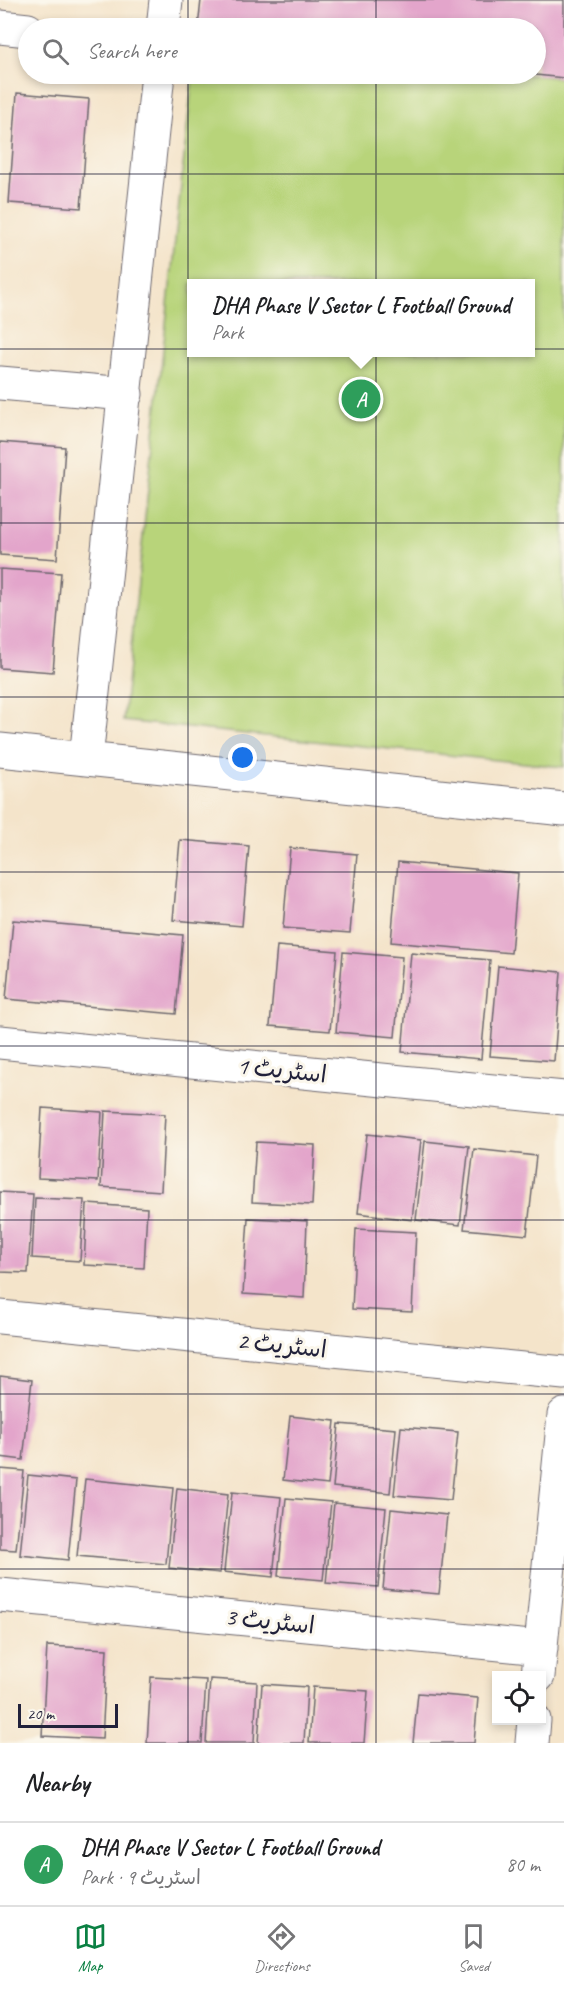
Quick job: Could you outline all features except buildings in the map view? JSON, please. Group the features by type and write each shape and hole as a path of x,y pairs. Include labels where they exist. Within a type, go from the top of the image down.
{"street":[{"path":"164,18 166,0"},
{"path":"0,27 18,29"},
{"path":"86,759 157,84"},
{"path":"0,383 126,394"},
{"path":"0,750 564,809"},
{"name":"اسٹریٹ 1","path":"0,1042 564,1098"},
{"name":"اسٹریٹ 2","path":"0,1317 564,1373"},
{"path":"540,1662 564,1415"},
{"name":"اسٹریٹ 3","path":"0,1595 540,1662"},
{"path":"532,1743 534,1725"}],"green space":[{"path":"546,76 564,78 564,767 123,721 192,84 546,84"}],"place":[{"name":"DHA Phase V Sector L Football Ground","path":"361,399"}]}
